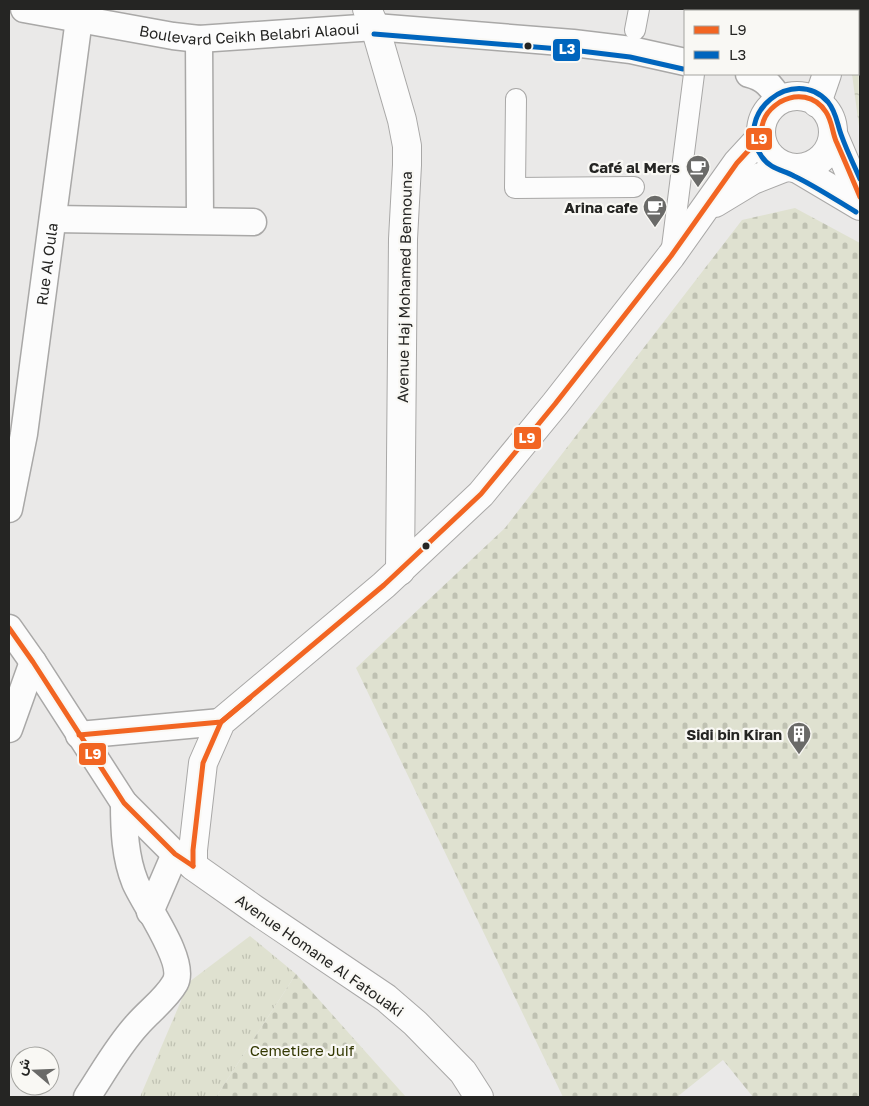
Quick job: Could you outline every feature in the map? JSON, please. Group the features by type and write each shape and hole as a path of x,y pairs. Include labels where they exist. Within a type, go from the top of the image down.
{"street":[{"name":"Boulevard Ceikh Belabri Alaoui","path":"24,9 79,19 128,18 173,36 199,39 371,18 631,50 684,62"},
{"path":"635,30 639,9"},
{"name":"Avenue Haj Mohamed Bennouna","path":"371,18 402,120 407,146 403,240 400,570"},
{"name":"Rue Al Oula","path":"9,509 24,434 79,19"},
{"path":"199,39 200,220"},
{"path":"671,256 694,75"},
{"path":"753,75 798,93 826,111 831,122 833,134 860,197"},
{"path":"825,75 772,107 765,115 761,126 761,137 765,150 774,160 791,167 860,206"},
{"path":"516,99 515,188 634,187"},
{"path":"707,207 753,180 791,167 811,165 822,158 830,146 833,134"},
{"path":"150,912 184,860 193,850 203,763 222,722 400,570 487,487 671,256 737,163 761,137"},
{"path":"53,219 252,222"},
{"name":"Avenue Homane Al Fatouaki","path":"9,628 124,803 184,860 386,998 415,1023 463,1072 479,1097"},
{"path":"9,729 33,662"},
{"path":"79,735 222,722"},
{"path":"87,1097 117,1050 136,1026 167,994 176,980 175,960 168,940 150,912 135,882 128,857 124,830 124,803"}],"green space":[{"path":"860,47 860,134 852,75 859,75"},
{"path":"795,208 860,243 860,1097 753,1097 723,1060 677,1097 563,1097 356,668 505,528 742,220"},
{"path":"250,936 296,974 216,1097 140,1097 189,982"},
{"name":"Cemetiere Juif","path":"296,974 406,1097 216,1097"}],"transit line":[{"name":"L3","path":"374,34 572,50 630,57 683,69"},
{"name":"L3","path":"856,212 810,184 773,167 765,161 755,141 754,125 760,111 771,99 784,91 799,89 814,92 828,102 833,110 860,179"},
{"name":"L9","path":"193,866 193,850 203,763 221,722 384,585 481,494 555,404 671,256 737,163 761,137 763,121 771,109 780,102 792,97 805,97 822,106 830,119 836,141 860,197"},
{"name":"L9","path":"9,628 124,803 175,854 193,866"},
{"name":"L9","path":"79,735 221,722 250,698"}],"place":[{"name":"Café al Mers","path":"698,188"},
{"name":"Arina cafe","path":"655,228"},
{"name":"Sidi bin Kiran","path":"799,755"}]}
